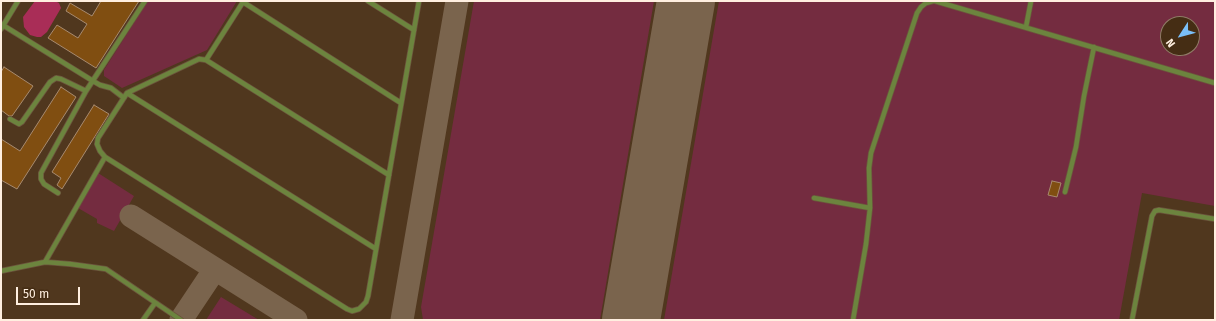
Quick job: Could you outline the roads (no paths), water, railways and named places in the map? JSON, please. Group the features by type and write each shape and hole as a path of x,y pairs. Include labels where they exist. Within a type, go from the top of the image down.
{"lane":[{"path":"18,1 2,26 100,85 111,88 124,98"},
{"path":"58,193 44,184 41,179 41,173 86,91 145,1"},
{"path":"368,1 414,30"},
{"path":"389,175 206,60 199,59 127,93 98,138 98,148 105,156 347,309 356,311 362,308 366,302 376,249 389,175 401,103 419,1"},
{"path":"853,320 866,244 870,208 868,168 871,153 917,13 926,3 934,1 1215,83"},
{"path":"1026,27 1031,1"},
{"path":"206,60 243,2 401,103"},
{"path":"1065,192 1076,147 1094,47"},
{"path":"10,119 19,124 22,122 50,82 56,78 86,91"},
{"path":"127,93 376,249"},
{"path":"45,262 105,156"},
{"path":"814,198 870,208"},
{"path":"1132,320 1152,216 1155,211 1159,210 1215,219"},
{"path":"1,271 45,262 106,269 181,320"},
{"path":"143,320 155,303"}]}
